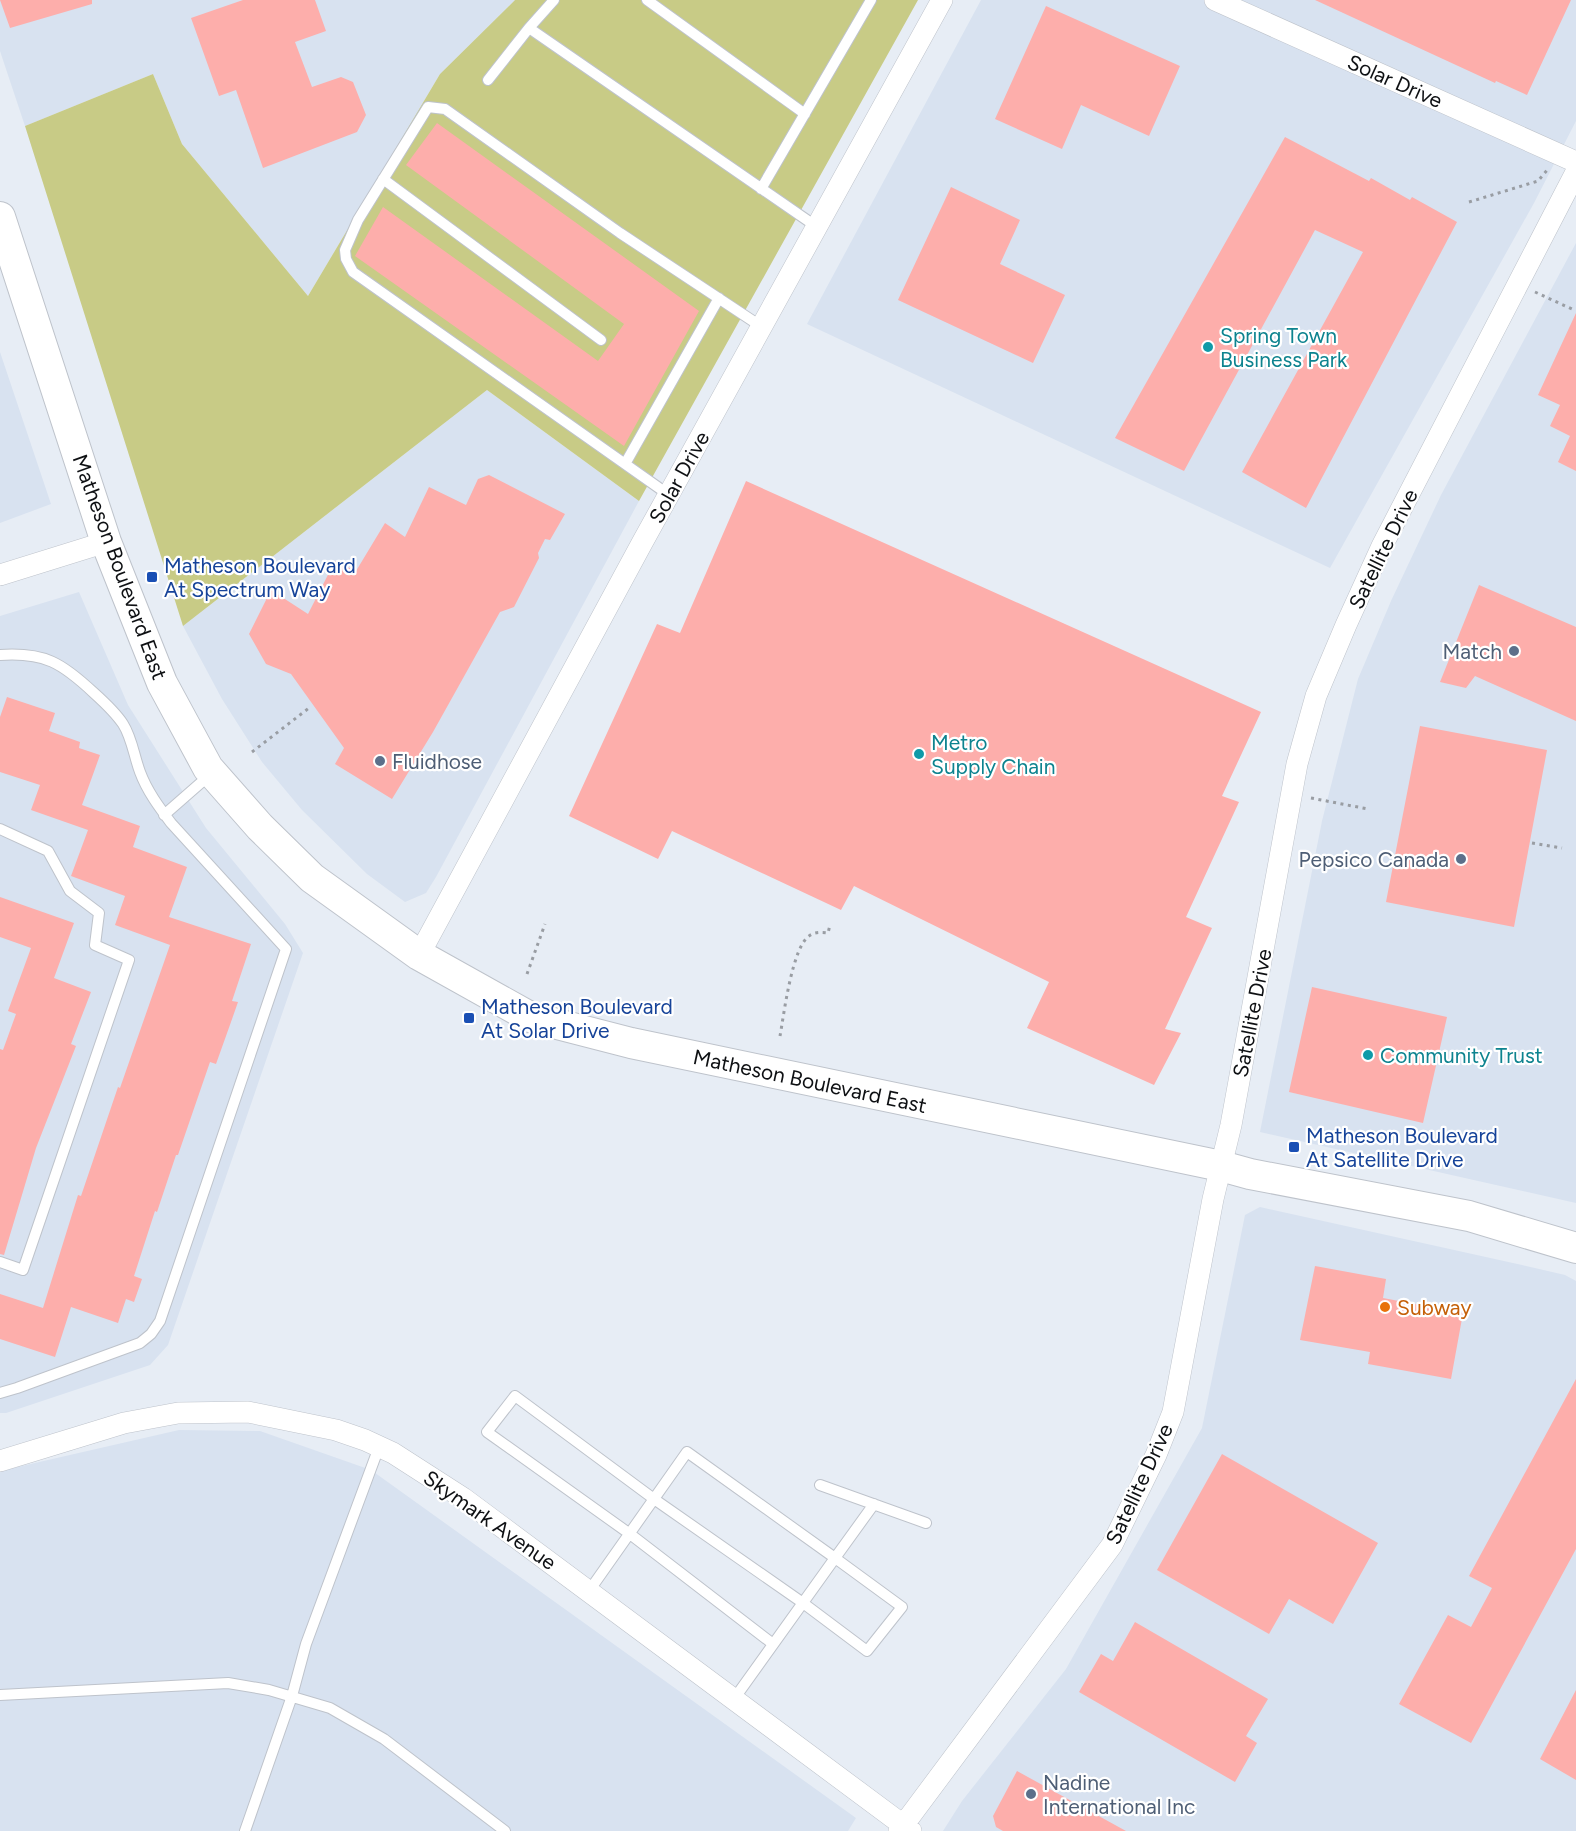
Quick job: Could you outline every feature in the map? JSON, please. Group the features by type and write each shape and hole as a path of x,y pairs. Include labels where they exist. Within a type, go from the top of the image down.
{"street":[{"name":"Solar Drive","path":"419,955 942,0"},
{"name":"Solar Drive","path":"1215,0 1568,158"},
{"name":"Satellite Drive","path":"905,1829 1112,1545 1156,1455 1173,1412 1208,1222 1231,1125 1292,794 1303,741 1316,696 1382,546 1576,172"},
{"name":"Matheson Boulevard East","path":"0,217 106,542 162,683 176,711 212,773 260,827 312,878 419,955 530,1017 643,1045 1250,1174 1469,1216 1576,1248"},
{"path":"0,575 106,542"},
{"name":"Skymark Avenue","path":"0,1461 124,1422 178,1413 248,1412 336,1430 379,1447 393,1453 463,1498 905,1829"}],"lane":[{"path":"488,80 554,0"},
{"path":"647,0 805,114"},
{"path":"762,189 871,0"},
{"path":"529,28 817,227"},
{"path":"669,495 353,272 346,259 345,250 358,220 428,107 445,108 620,233 762,327"},
{"path":"383,179 601,340"},
{"path":"625,464 719,298"},
{"path":"0,655 20,654 47,658 72,672 109,707 123,724 141,774 154,801 164,815 286,949 160,1321 151,1334 140,1343 0,1393"},
{"path":"164,815 212,773"},
{"path":"0,829 48,851 70,891 99,913 95,945 129,960 23,1270 0,1262"},
{"path":"589,1591 630,1534 654,1499 687,1452 902,1607 867,1651 803,1603 654,1499 515,1396 487,1432 630,1534 773,1644"},
{"path":"245,1831 291,1696 306,1644 379,1447"},
{"path":"820,1485 926,1523"},
{"path":"734,1699 874,1504"},
{"path":"0,1695 228,1683 269,1690 330,1708 384,1739 505,1831"}],"path":[{"path":"1468,202 1538,181 1568,158"},
{"path":"1518,284 1574,310"},
{"path":"252,752 309,708"},
{"path":"1292,794 1368,810"},
{"path":"1532,843 1562,848"},
{"path":"527,974 545,924"},
{"path":"780,1036 791,979 803,942 811,934 828,933 830,925"}],"shaded area":[{"path":"0,0 515,0 440,74 308,296 182,144 153,74 25,126 0,51"},
{"path":"981,0 1576,0 1576,121 1534,203 1330,568 807,324"},
{"path":"1576,243 1576,1203 1260,1132 1322,821 1358,679 1391,601 1441,495"},
{"path":"0,352 51,504 0,523"},
{"path":"487,390 639,501 436,877 426,893 405,902 367,874 302,810 262,762 222,699 183,626"},
{"path":"79,592 128,705 206,828 285,924 303,953 168,1345 150,1365 6,1413 0,1413 0,616"},
{"path":"1260,1207 1565,1275 1576,1281 1576,1831 943,1831 962,1801 1066,1669 1202,1428 1245,1215"},
{"path":"179,1430 260,1431 371,1470 856,1818 848,1831 0,1831 0,1471"}],"green space":[{"path":"515,0 918,0 639,501 487,390 183,626 25,126 153,74 182,144 308,296 440,74"}],"building":[{"path":"0,0 92,0 92,4 10,28"},
{"path":"243,0 315,0 326,31 295,42 312,87 341,77 353,82 366,115 357,132 263,168 236,90 219,96 191,18"},
{"path":"1315,0 1571,0 1527,95 1496,81 1495,83"},
{"path":"1046,6 1180,66 1149,136 1081,105 1062,149 995,119"},
{"path":"437,123 699,311 624,446 355,256 383,207 598,361 624,324 406,165"},
{"name":"Spring Town Business Park","path":"1285,137 1369,181 1371,178 1410,200 1412,197 1457,222 1306,508 1242,472 1363,252 1315,230 1184,471 1115,438"},
{"path":"951,187 1020,220 1000,264 1065,295 1033,363 898,300"},
{"path":"1576,313 1576,471 1558,462 1570,436 1550,426 1560,405 1538,395"},
{"path":"489,475 565,514 550,540 545,539 538,553 539,558 514,607 500,612 433,732 392,799 335,764 344,748 291,674 266,664 249,634 271,590 308,614 335,561 356,571 385,523 405,537 429,487 466,505 478,479"},
{"name":"Metro Supply Chain","path":"746,481 1261,712 1222,796 1239,802 1186,917 1212,928 1165,1029 1181,1033 1154,1085 1027,1028 1049,982 854,886 841,910 672,831 658,859 569,816 657,624 680,633"},
{"name":"Match","path":"1479,585 1576,627 1576,721 1475,676 1466,688 1440,682"},
{"path":"7,697 55,713 49,731 80,742 79,748 100,755 82,805 140,826 133,847 187,867 169,917 251,944 232,1001 238,1002 216,1064 210,1062 157,1212 155,1211 134,1276 142,1279 134,1302 126,1299 118,1323 71,1307 55,1357 0,1339 0,1294 43,1308 78,1195 81,1196 170,945 115,925 125,896 71,876 88,830 31,810 40,785 0,772 0,717"},
{"name":"Pepsico Canada","path":"1420,726 1547,750 1514,927 1386,902"},
{"path":"0,897 74,923 54,978 91,992 71,1044 76,1046 36,1148 4,1255 0,1254 0,1049 3,1050 16,1014 8,1011 31,948 0,937"},
{"name":"Community Trust","path":"1312,987 1447,1017 1423,1123 1289,1092"},
{"path":"1315,1266 1386,1279 1383,1298 1463,1313 1451,1379 1368,1364 1370,1352 1300,1340"},
{"path":"1576,1379 1576,1549 1471,1743 1399,1704 1448,1615 1471,1627 1492,1588 1469,1576"},
{"path":"1222,1454 1378,1543 1333,1624 1289,1599 1269,1634 1157,1570"},
{"path":"1135,1622 1268,1699 1246,1736 1257,1743 1235,1782 1079,1692 1101,1654 1113,1661"},
{"path":"1576,1690 1576,1780 1540,1759"},
{"name":"Nadine International Inc","path":"1017,1771 1126,1831 1003,1831 996,1827 993,1816"}],"place":[{"name":"Spring Town Business Park","path":"1208,347"},
{"name":"Matheson Boulevard At Spectrum Way","path":"152,577"},
{"name":"Match","path":"1514,651"},
{"name":"Metro Supply Chain","path":"919,754"},
{"name":"Fluidhose","path":"380,761"},
{"name":"Pepsico Canada","path":"1461,859"},
{"name":"Matheson Boulevard At Solar Drive","path":"469,1018"},
{"name":"Community Trust","path":"1368,1055"},
{"name":"Matheson Boulevard At Satellite Drive","path":"1294,1147"},
{"name":"Subway","path":"1385,1307"},
{"name":"Nadine International Inc","path":"1031,1794"}]}
